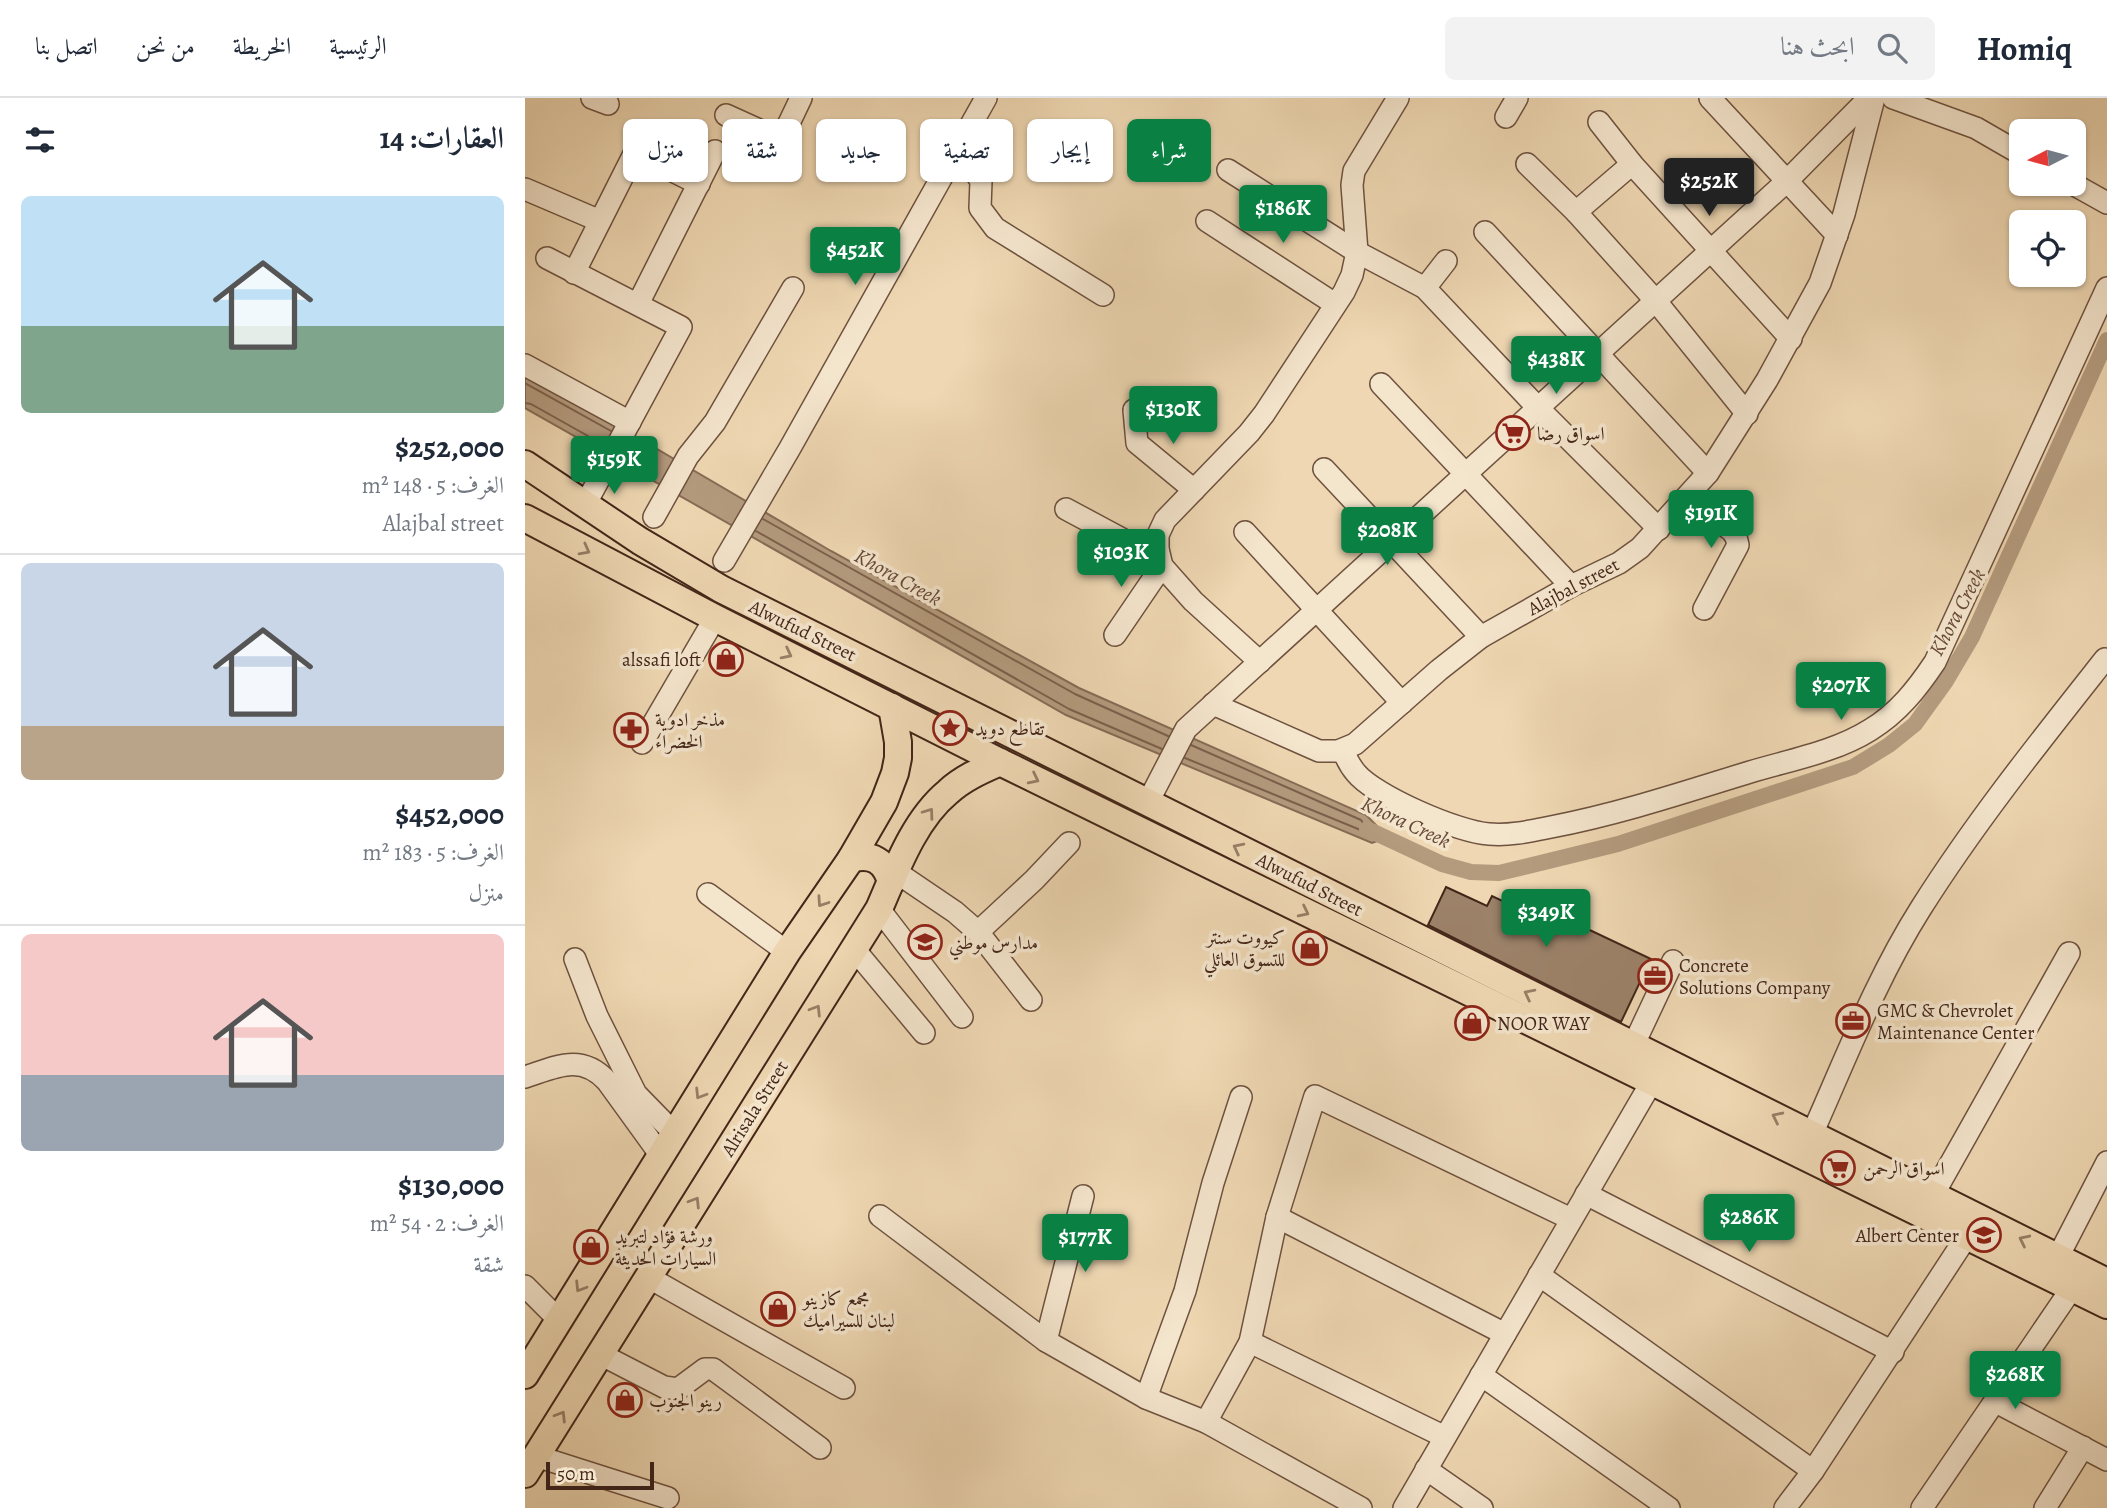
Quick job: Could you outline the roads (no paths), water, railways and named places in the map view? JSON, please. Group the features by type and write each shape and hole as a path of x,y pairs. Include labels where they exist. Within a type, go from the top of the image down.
{"main road":[{"name":"Alwufud Street","path":"525,464 585,505 721,589 2107,1282"},
{"name":"Alwufud Street","path":"525,518 715,618 1000,762 2107,1306"},
{"path":"525,1375 787,952 851,859 884,802 895,773 898,742 892,708"},
{"name":"Alrisala Street","path":"531,1465 879,909 919,828 937,803 960,783 1000,762"},
{"path":"851,859 872,857 882,863 893,877"}],"street":[{"path":"726,115 781,140 801,98"},
{"path":"973,119 986,98"},
{"path":"1115,635 1160,557 1159,535 1165,520 1264,414 1352,275 1357,252 1352,185 1354,171 1398,98"},
{"path":"1506,117 1517,98"},
{"path":"1710,98 1837,235"},
{"path":"1149,802 1186,729 1787,181 1871,98"},
{"name":"Alajbal street","path":"1343,750 1363,738 1402,702 1482,637 1640,548 1708,473 1747,414 1820,284 1837,235 1871,98"},
{"path":"1893,98 1976,128 2009,147"},
{"path":"1599,122 1632,164 1791,338"},
{"path":"638,304 715,151"},
{"path":"574,272 635,152 699,184"},
{"path":"1527,164 1576,212 1655,300 1747,414"},
{"path":"1576,212 1632,164"},
{"path":"1228,170 1357,252 1425,288 1539,409 1659,529"},
{"path":"724,561 937,182"},
{"path":"981,182 980,208 995,228 1103,295"},
{"path":"525,189 600,221"},
{"path":"2086,191 2107,203"},
{"path":"1207,220 1335,304"},
{"path":"1485,232 1708,473"},
{"path":"547,258 681,327 585,505"},
{"path":"1425,288 1446,261"},
{"path":"654,517 688,456 715,422 793,288"},
{"path":"1213,704 1310,748 1328,752 1343,750 1356,773 1377,789 1451,826 1476,833 1501,835 1575,822 1641,805 1831,747 1868,732 1900,708 1935,662 2107,288"},
{"path":"525,365 630,422"},
{"path":"1381,384 1571,586"},
{"path":"1134,410 1137,443 1194,491"},
{"path":"1324,469 1482,637"},
{"path":"1687,497 1732,531 1738,545 1704,609"},
{"path":"1066,509 1160,557 1193,601 1260,662"},
{"path":"1245,532 1402,702"},
{"path":"642,743 715,618"},
{"path":"1812,1134 1869,1004 1920,909 2007,784 2105,659"},
{"path":"978,932 1025,889 1069,843"},
{"path":"893,877 955,912 978,932 1031,1000"},
{"path":"708,894 787,952"},
{"path":"879,909 963,1017"},
{"path":"854,949 924,1033"},
{"path":"1933,1195 2069,953"},
{"path":"575,959 597,1016 629,1082 636,1094 675,1134"},
{"path":"1633,1046 1673,961"},
{"path":"525,1077 576,1064 599,1072 662,1157"},
{"path":"1404,1508 1651,1083"},
{"path":"1206,1422 1250,1342 1277,1217 1315,1096 1571,1219"},
{"path":"1146,1398 1185,1291 1213,1183 1241,1097"},
{"path":"2058,1257 2107,1162"},
{"path":"1586,1194 1893,1352"},
{"path":"1046,1340 1083,1196"},
{"path":"880,1216 1046,1340 1146,1398 1206,1422 1361,1508"},
{"path":"1277,1217 1505,1334"},
{"path":"1795,1504 1813,1471 1967,1236"},
{"path":"1539,1275 1813,1471"},
{"path":"648,1278 845,1388"},
{"path":"525,1286 559,1320"},
{"path":"1922,1508 2072,1288"},
{"path":"1250,1342 1445,1437"},
{"path":"600,1354 664,1387 678,1389 705,1368 713,1369 820,1448"},
{"path":"1481,1375 1669,1508"},
{"path":"1996,1402 2107,1460"},
{"path":"2045,1508 2083,1447"},
{"path":"531,1465 668,1498"},
{"path":"1426,1469 1482,1508"}],"water":[{"name":"Khora Creek","path":"525,375 594,412 831,551 1079,688 1366,815 1377,826 1383,839 1372,843 1066,715 525,408"}],"waterway":[{"name":"Khora Creek","path":"1367,829 1442,864 1471,872 1499,873 1618,844 1853,767 1889,745 1915,724 1946,681 1972,637 2107,340"}],"place":[{"name":"اسواق رضا","path":"1513,433"},
{"name":"alssafi loft","path":"726,659"},
{"name":"تقاطع دويد","path":"950,728"},
{"name":"مذخر ادوية الخضراء","path":"631,730"},
{"name":"مدارس موطني","path":"925,942"},
{"name":"كيووت سنتر للتسوق العائلي","path":"1310,948"},
{"name":"Concrete Solutions Company","path":"1655,976"},
{"name":"GMC & Chevrolet Maintenance Center","path":"1853,1021"},
{"name":"NOOR WAY","path":"1472,1023"},
{"name":"اسواق الرحمن","path":"1838,1168"},
{"name":"Albert Center","path":"1984,1235"},
{"name":"ورشة فؤاد لتبريد السيارات الحديثة","path":"591,1247"},
{"name":"مجمع كازينو لبنان للسيراميك","path":"778,1309"},
{"name":"رينو الجنوب","path":"625,1400"}]}
